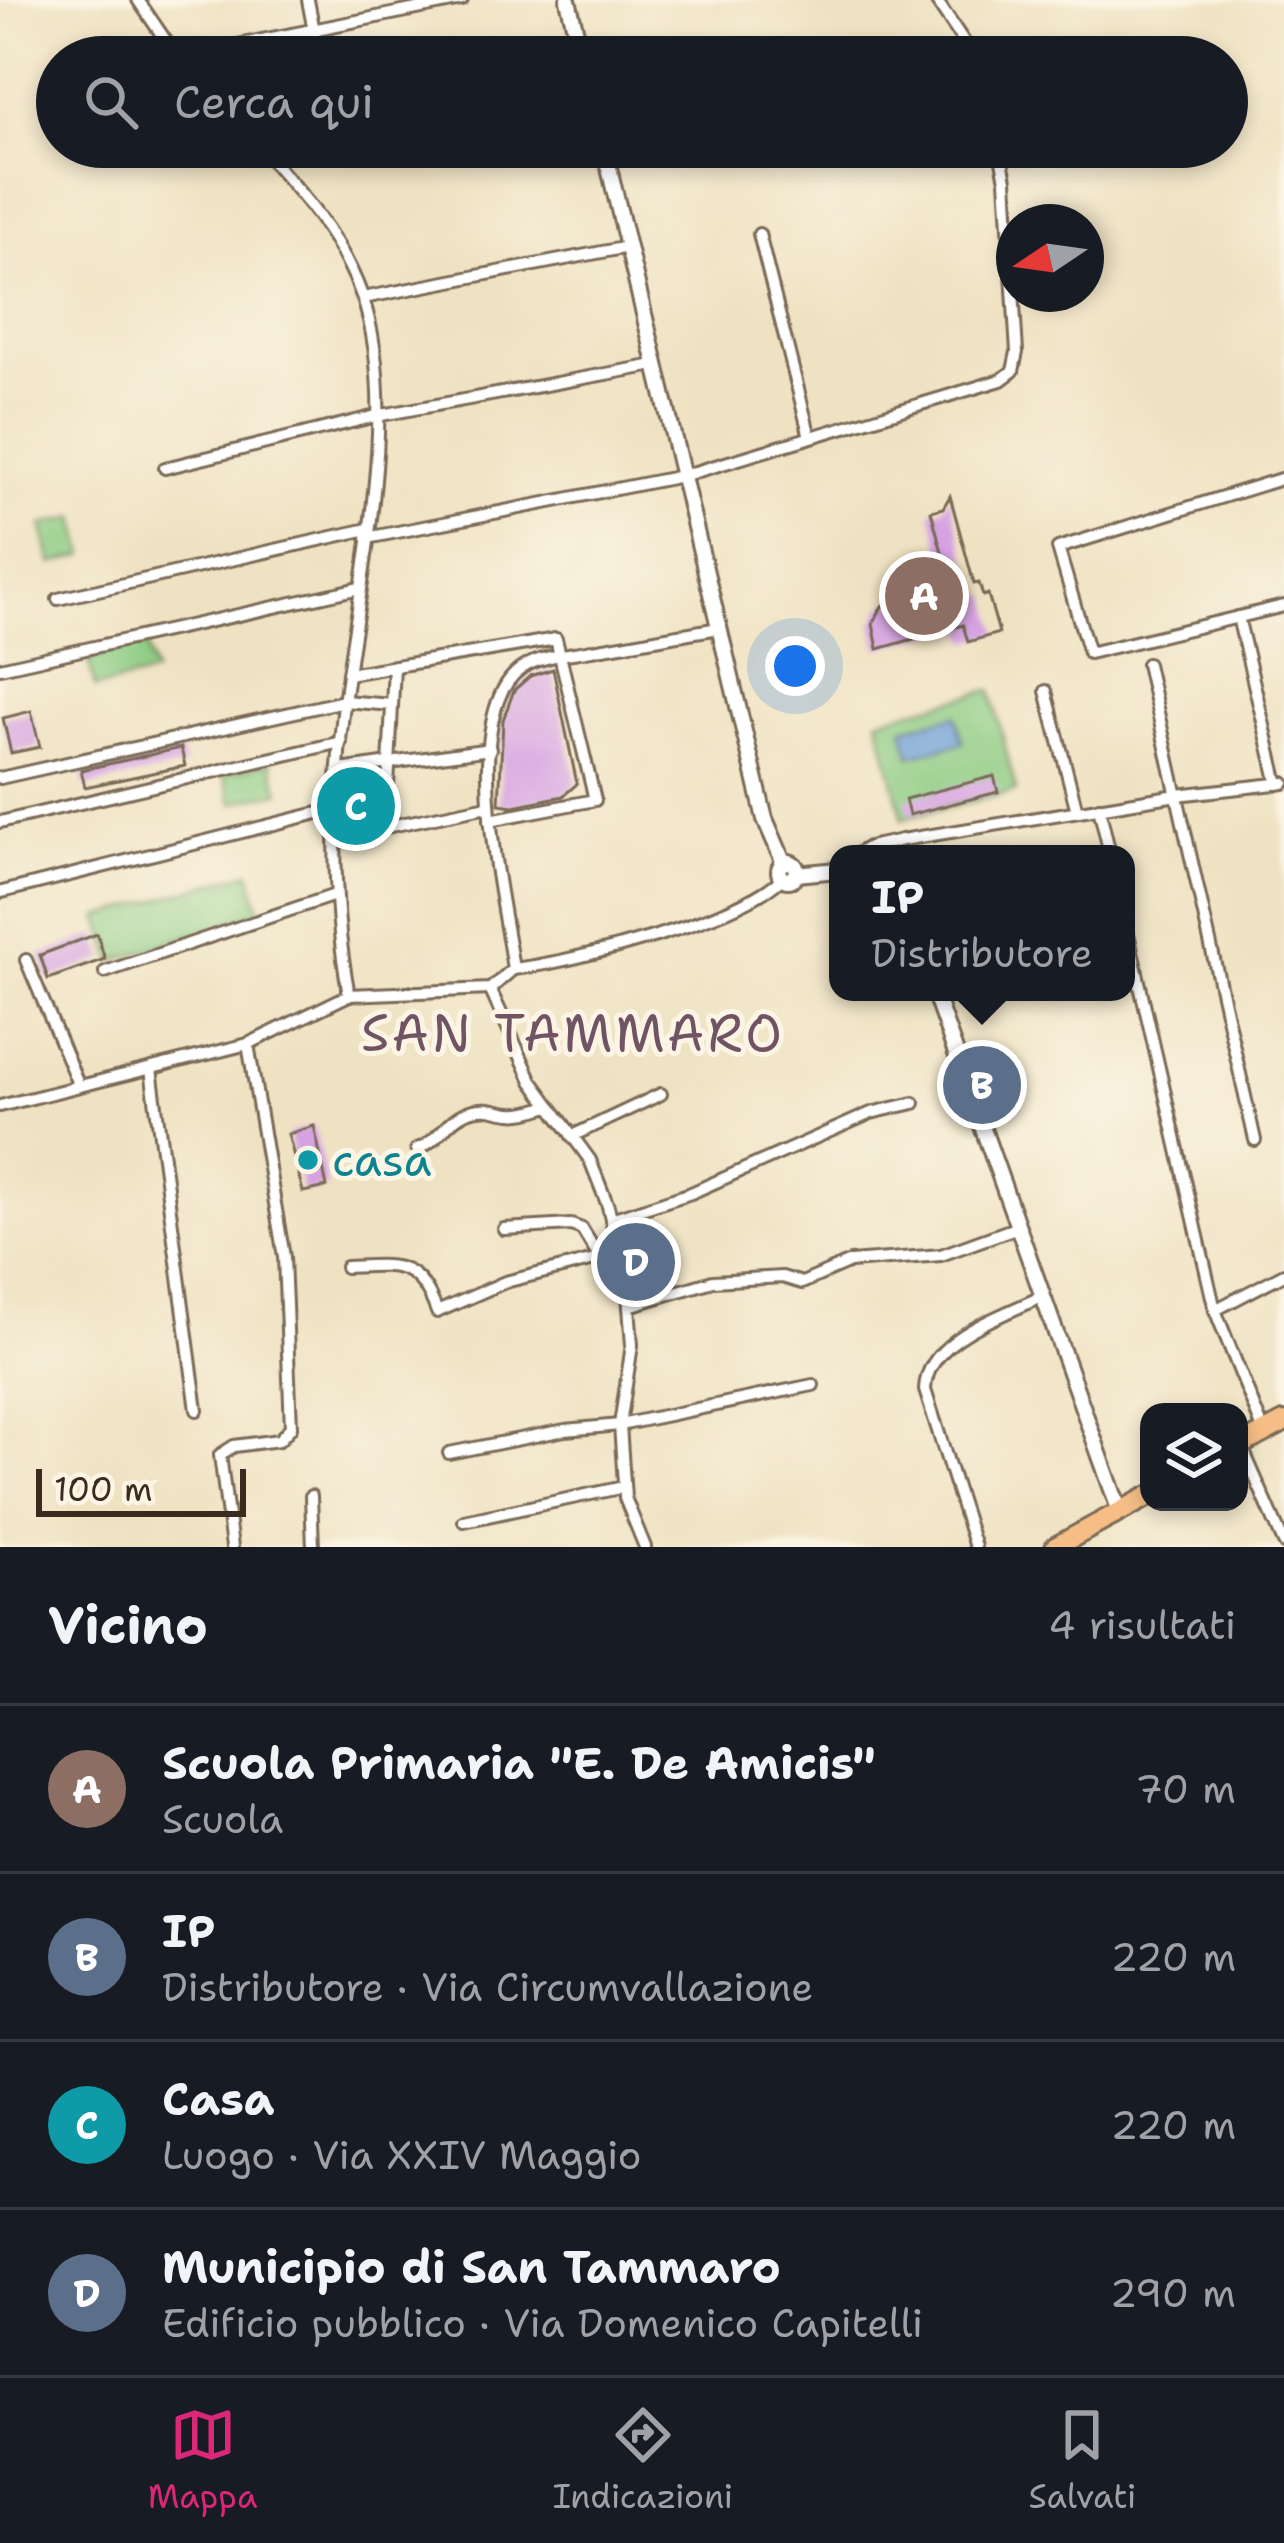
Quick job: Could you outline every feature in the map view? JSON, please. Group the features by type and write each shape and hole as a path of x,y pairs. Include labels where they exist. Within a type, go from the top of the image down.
{"main road":[{"path":"1248,1441 1284,1422"},
{"path":"1055,1547 1140,1501"}],"street":[{"path":"138,0 163,36"},
{"path":"308,0 315,36"},
{"path":"276,36 462,0"},
{"path":"568,0 577,36"},
{"path":"936,0 960,36"},
{"path":"279,168 309,200 338,244 363,298 376,364 367,534 344,701 338,808 335,895 349,995"},
{"path":"609,168 765,819 787,872"},
{"path":"58,599 367,534 682,476 1001,380 1012,370 1017,352 1003,168"},
{"path":"759,234 810,437"},
{"path":"363,298 628,247"},
{"path":"165,468 376,416 656,365"},
{"path":"1284,478 1058,548 1089,653 1284,606"},
{"path":"0,668 360,588"},
{"path":"878,845 1178,795 1281,784 1238,617"},
{"path":"513,969 488,806 490,749 500,691 526,665 718,628"},
{"path":"348,674 556,639 595,800 490,820"},
{"path":"1147,664 1255,1140"},
{"path":"394,666 386,827 488,806"},
{"path":"1046,691 1076,811"},
{"path":"0,778 344,701 392,705"},
{"path":"0,822 341,742"},
{"path":"340,770 490,749"},
{"path":"2,892 338,808"},
{"path":"1099,808 1107,845"},
{"path":"0,1106 248,1044 349,995 490,989 513,969 556,964 735,909 766,894 787,872 829,869"},
{"path":"105,973 335,895"},
{"path":"26,960 80,1086"},
{"path":"1135,965 1215,1310 1264,1432"},
{"path":"490,989 532,1081 590,1160 611,1219 632,1346 620,1426 624,1487 645,1547"},
{"path":"937,1001 1120,1512"},
{"path":"232,1547 220,1455 234,1446 279,1440 291,1427 284,1257 248,1044"},
{"path":"151,1069 197,1410"},
{"path":"572,1136 661,1094"},
{"path":"611,1219 691,1193 871,1113 914,1103"},
{"path":"417,1149 474,1109 518,1114 550,1106"},
{"path":"505,1229 571,1225 581,1229 600,1259"},
{"path":"629,1306 713,1281 782,1277 802,1283 850,1262 941,1255 1018,1227"},
{"path":"346,1267 396,1264 410,1269 423,1282 437,1312 505,1282 619,1254"},
{"path":"1215,1310 1284,1274"},
{"path":"975,1547 925,1390 925,1376 942,1348 1043,1296"},
{"path":"448,1453 565,1430 620,1426 813,1385"},
{"path":"1248,1463 1284,1543"},
{"path":"464,1521 624,1487"},
{"path":"311,1496 313,1547"}],"green space":[{"path":"76,517 85,555 52,564 42,525"},
{"path":"146,642 154,674 95,688 88,656"},
{"path":"991,690 1016,791 903,819 878,719"},
{"path":"271,762 280,792 232,803 224,774"},
{"path":"250,872 260,912 114,961 99,917"}],"water":[{"path":"956,715 963,743 910,756 903,728"}],"building":[{"path":"950,496 974,584 979,583 983,596 988,594 999,633 968,642 963,625 878,649 873,624 882,606 938,586 930,556 942,552 931,511 943,508"},
{"path":"553,669 577,784 563,796 514,806 499,804 503,720 514,690 530,676"},
{"path":"31,711 40,747 11,753 3,718"},
{"path":"181,748 185,766 85,787 81,770"},
{"path":"994,776 998,792 909,815 905,799"},
{"path":"347,780 372,782 367,831 345,829"},
{"path":"97,934 105,959 48,979 40,955"},
{"name":"casa","path":"314,1126 327,1187 303,1192 288,1134"},
{"path":"649,1233 652,1270 634,1275 625,1238"}],"place":[{"name":"Scuola Primaria \"E. De Amicis\"","path":"924,596"},
{"name":"Casa","path":"356,806"},
{"name":"IP","path":"982,1085"},
{"name":"casa","path":"308,1160"},
{"name":"Municipio di San Tammaro","path":"636,1262"}],"district":[{"name":"SAN TAMMARO","path":"573,1033"}]}
